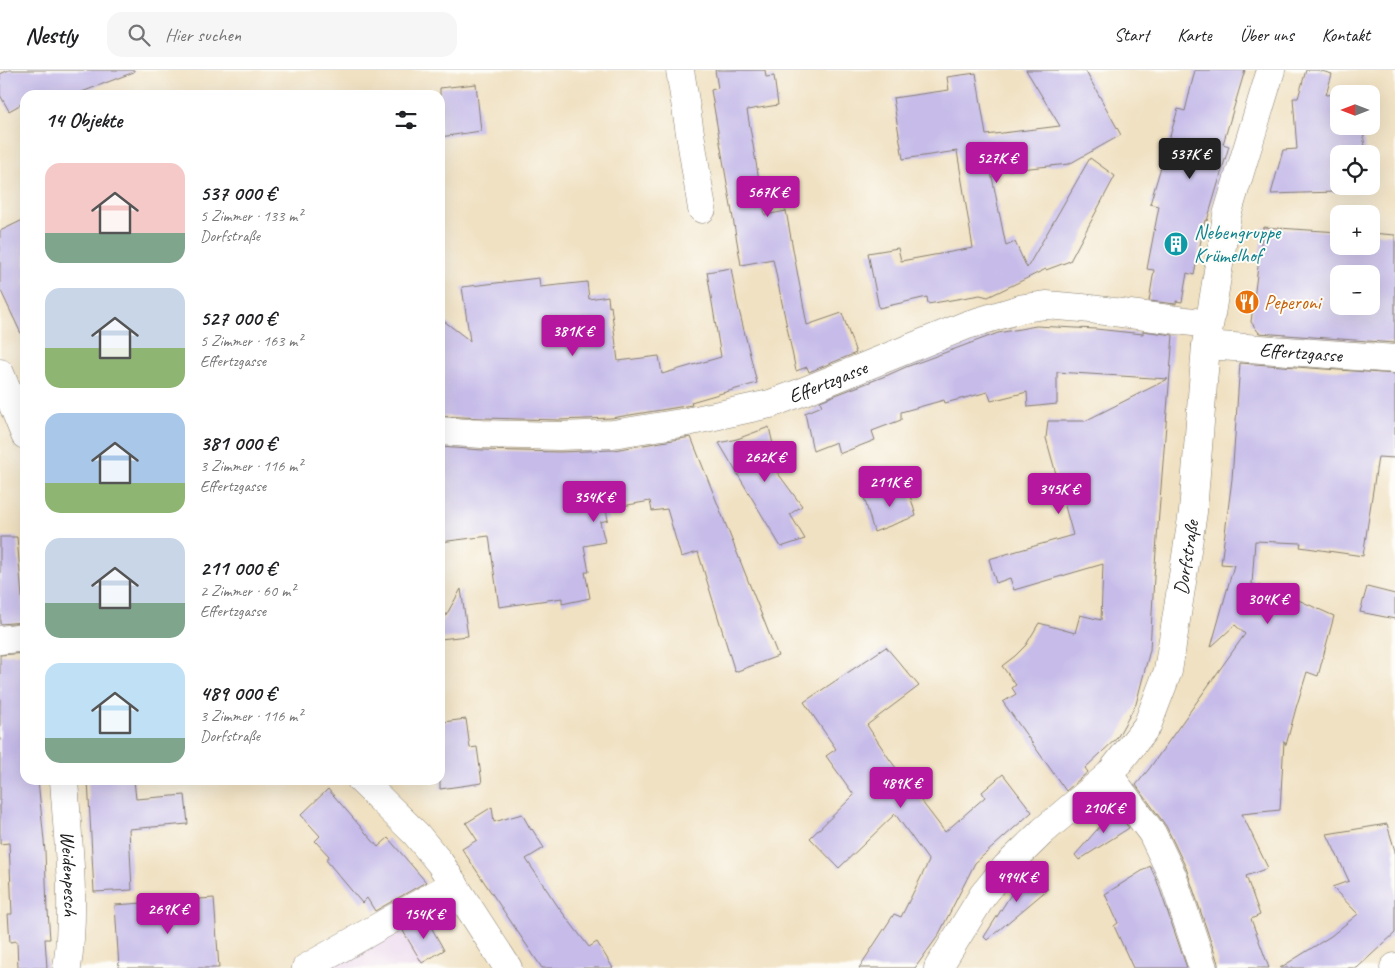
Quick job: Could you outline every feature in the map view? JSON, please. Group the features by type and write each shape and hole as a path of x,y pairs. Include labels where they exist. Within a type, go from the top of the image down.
{"street":[{"path":"680,70 702,209"},
{"name":"Dorfstraße","path":"938,968 983,895 1006,867 1043,831 1109,775 1147,726 1168,671 1193,512 1207,334 1227,214 1272,70"},
{"name":"Effertzgasse","path":"445,431 559,436 613,434 687,422 770,404 967,325 1024,308 1046,305 1082,308 1207,334 1395,359"},
{"path":"0,373 19,402"},
{"path":"0,640 20,638"},
{"path":"1109,775 1152,833 1172,875 1203,968"},
{"name":"Weidenpesch","path":"64,785 72,889 71,939 67,968"},
{"path":"367,785 416,834 440,863 508,968"},
{"path":"306,968 454,884"}],"shaded area":[{"path":"399,926 425,968 322,968"}],"building":[{"path":"9,70 134,70 134,72 87,90 20,90 20,105 9,111 0,95 0,74"},
{"path":"715,70 765,70 766,77 774,76 778,105 747,110 765,215 786,211 807,325 842,313 856,353 809,372 807,367 796,371 773,259 741,265 711,90 718,88"},
{"path":"1026,70 1085,70 1121,135 1069,164 991,172 1006,246 1015,242 1027,268 1090,158 1115,176 1070,261 1046,269 988,297 980,295 928,304 927,297 879,308 868,253 898,248 901,261 973,248 957,151 903,159 893,98 949,90 947,77 976,73 986,135 1060,126"},
{"path":"1195,70 1245,70 1223,144 1229,146 1207,221 1205,220 1194,275 1187,273 1182,302 1176,301 1176,304 1149,301 1154,270 1147,269 1159,206 1150,204 1178,109 1185,111"},
{"path":"1306,70 1318,70 1332,74 1326,95 1330,95 1330,135 1364,135 1364,145 1330,145 1330,192 1271,194 1283,150 1297,149 1293,98 1298,98"},
{"path":"476,84 481,131 445,136 445,90 440,90 440,88"},
{"path":"20,221 20,331 0,289 0,231"},
{"path":"1263,227 1330,231 1330,255 1380,255 1380,234 1395,235 1395,343 1259,333 1251,322"},
{"path":"731,268 737,302 757,383 691,402 692,405 611,418 559,420 445,416 445,322 470,341 462,287 539,278 540,287 587,282 589,299 608,296 618,361 659,356 662,374 721,357 707,272"},
{"path":"1036,326 1143,334 1143,331 1173,335 1150,650 1136,704 1117,738 1085,768 1088,772 1066,791 1003,702 1016,694 1012,688 1016,685 1002,666 1026,645 1039,623 1075,633 1080,615 1101,620 1103,564 1014,590 1010,578 996,583 989,559 1073,535 1046,438 1048,421 1085,421 1168,379 1057,372 1057,404 1028,407 1027,392 991,401 988,392 945,403 944,400 901,412 901,420 872,431 875,440 839,454 836,442 813,451 805,413 822,406 820,401 906,367 998,333"},
{"path":"1240,363 1395,374 1395,458 1378,457 1363,556 1300,547 1301,543 1255,541 1252,584 1276,590 1334,616 1318,676 1307,672 1286,745 1284,741 1280,810 1242,814 1268,868 1246,876 1260,915 1251,919 1269,968 1218,968 1218,963 1186,868 1166,826 1136,785 1245,634 1235,625 1211,647 1234,565 1221,564 1232,479"},
{"path":"769,427 778,466 774,468 802,506 790,514 805,539 781,547 719,443 737,439"},
{"path":"691,437 778,656 735,672 698,552 681,557 667,509 652,511 650,501 606,509 608,520 600,522 605,542 584,546 589,572 585,572 590,598 562,604 562,598 499,607 489,536 445,541 445,447 559,452 614,450"},
{"path":"907,485 916,516 874,532 864,497"},
{"path":"0,537 17,537 20,573 20,622 0,624"},
{"path":"1367,587 1395,594 1395,619 1360,612"},
{"path":"461,589 468,636 445,638 445,617"},
{"path":"886,647 919,686 867,725 890,760 945,832 985,797 982,792 1003,774 1032,812 975,863 938,936 915,968 859,968 894,914 901,917 929,861 895,814 839,868 810,838 854,795 826,756 836,749 804,702"},
{"path":"20,653 20,785 38,785 45,851 50,939 45,939 47,968 18,968 17,941 10,942 8,914 12,914 9,843 0,844 0,655"},
{"path":"466,719 470,748 477,747 482,783 440,789 440,785 445,785 445,722"},
{"path":"88,785 135,785 136,799 185,795 188,824 129,829 132,890 94,892"},
{"path":"328,789 378,847 388,838 426,882 375,911 367,898 362,903 326,860 329,856 315,841 320,836 301,815"},
{"path":"492,807 494,822 522,814 544,848 526,859 559,908 589,947 597,942 613,968 542,968 462,849 477,840 466,823"},
{"path":"1115,809 1129,828 1079,860 1075,855"},
{"path":"1387,824 1395,851 1395,933 1357,968 1280,968 1331,936 1358,914 1332,887 1349,881 1327,834"},
{"path":"1150,866 1187,968 1133,968 1114,926 1118,923 1105,894"},
{"path":"1027,874 1048,889 987,940 984,937 1017,885"},
{"path":"214,898 219,968 119,968 115,905"},
{"path":"426,918 444,950 422,963 403,931"}],"place":[{"name":"Nebengruppe Krümelhof","path":"1176,244"},
{"name":"Peperoni","path":"1247,302"}]}
